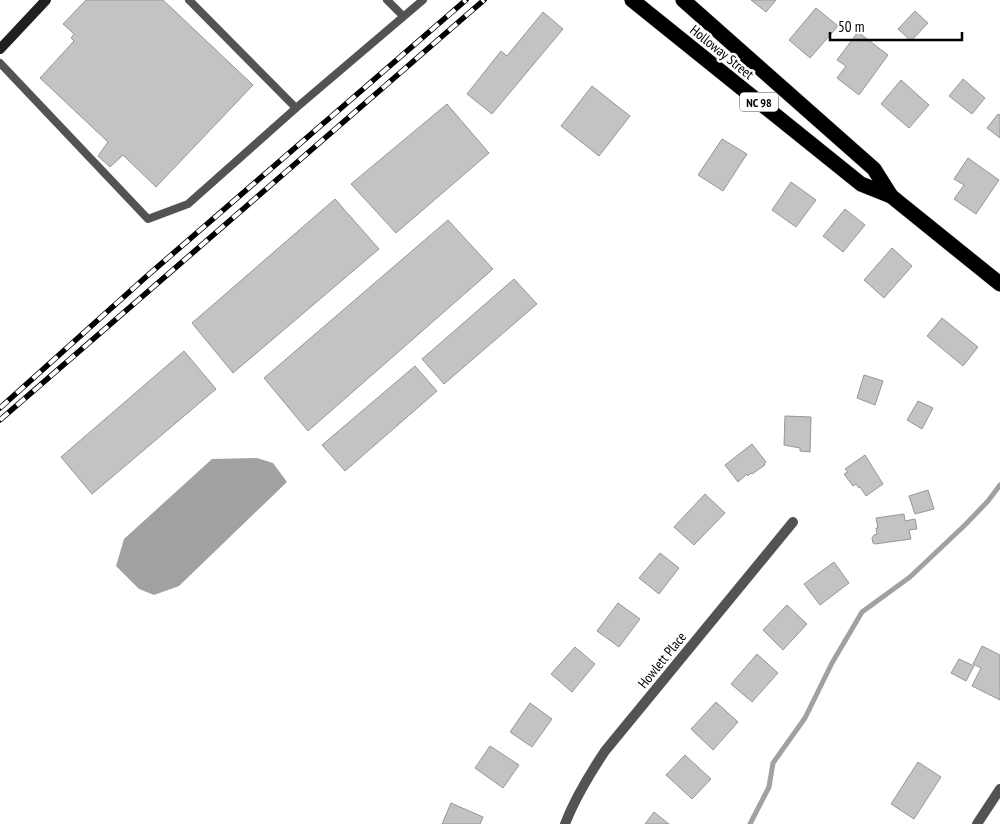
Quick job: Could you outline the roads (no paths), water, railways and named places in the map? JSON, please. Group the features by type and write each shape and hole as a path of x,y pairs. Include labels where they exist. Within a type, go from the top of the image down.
{"highway":[{"name":"Holloway Street","path":"632,0 861,184 891,196 1000,284"},
{"name":"Holloway Street","path":"683,0 874,169 891,196"}],"street":[{"path":"0,49 46,0"},
{"name":"Howlett Place","path":"565,824 585,780 604,751 794,522"},
{"path":"977,824 1000,789"}],"lane":[{"path":"189,0 296,108"},
{"path":"387,0 403,16"},
{"path":"0,62 148,220 188,204 296,108 423,0"}],"waterway":[{"path":"750,824 769,787 773,763 805,718 832,663 862,612 910,577 966,524 1000,485"}],"railway":[{"path":"0,408 147,276 466,0"},
{"path":"0,420 484,0"}]}
